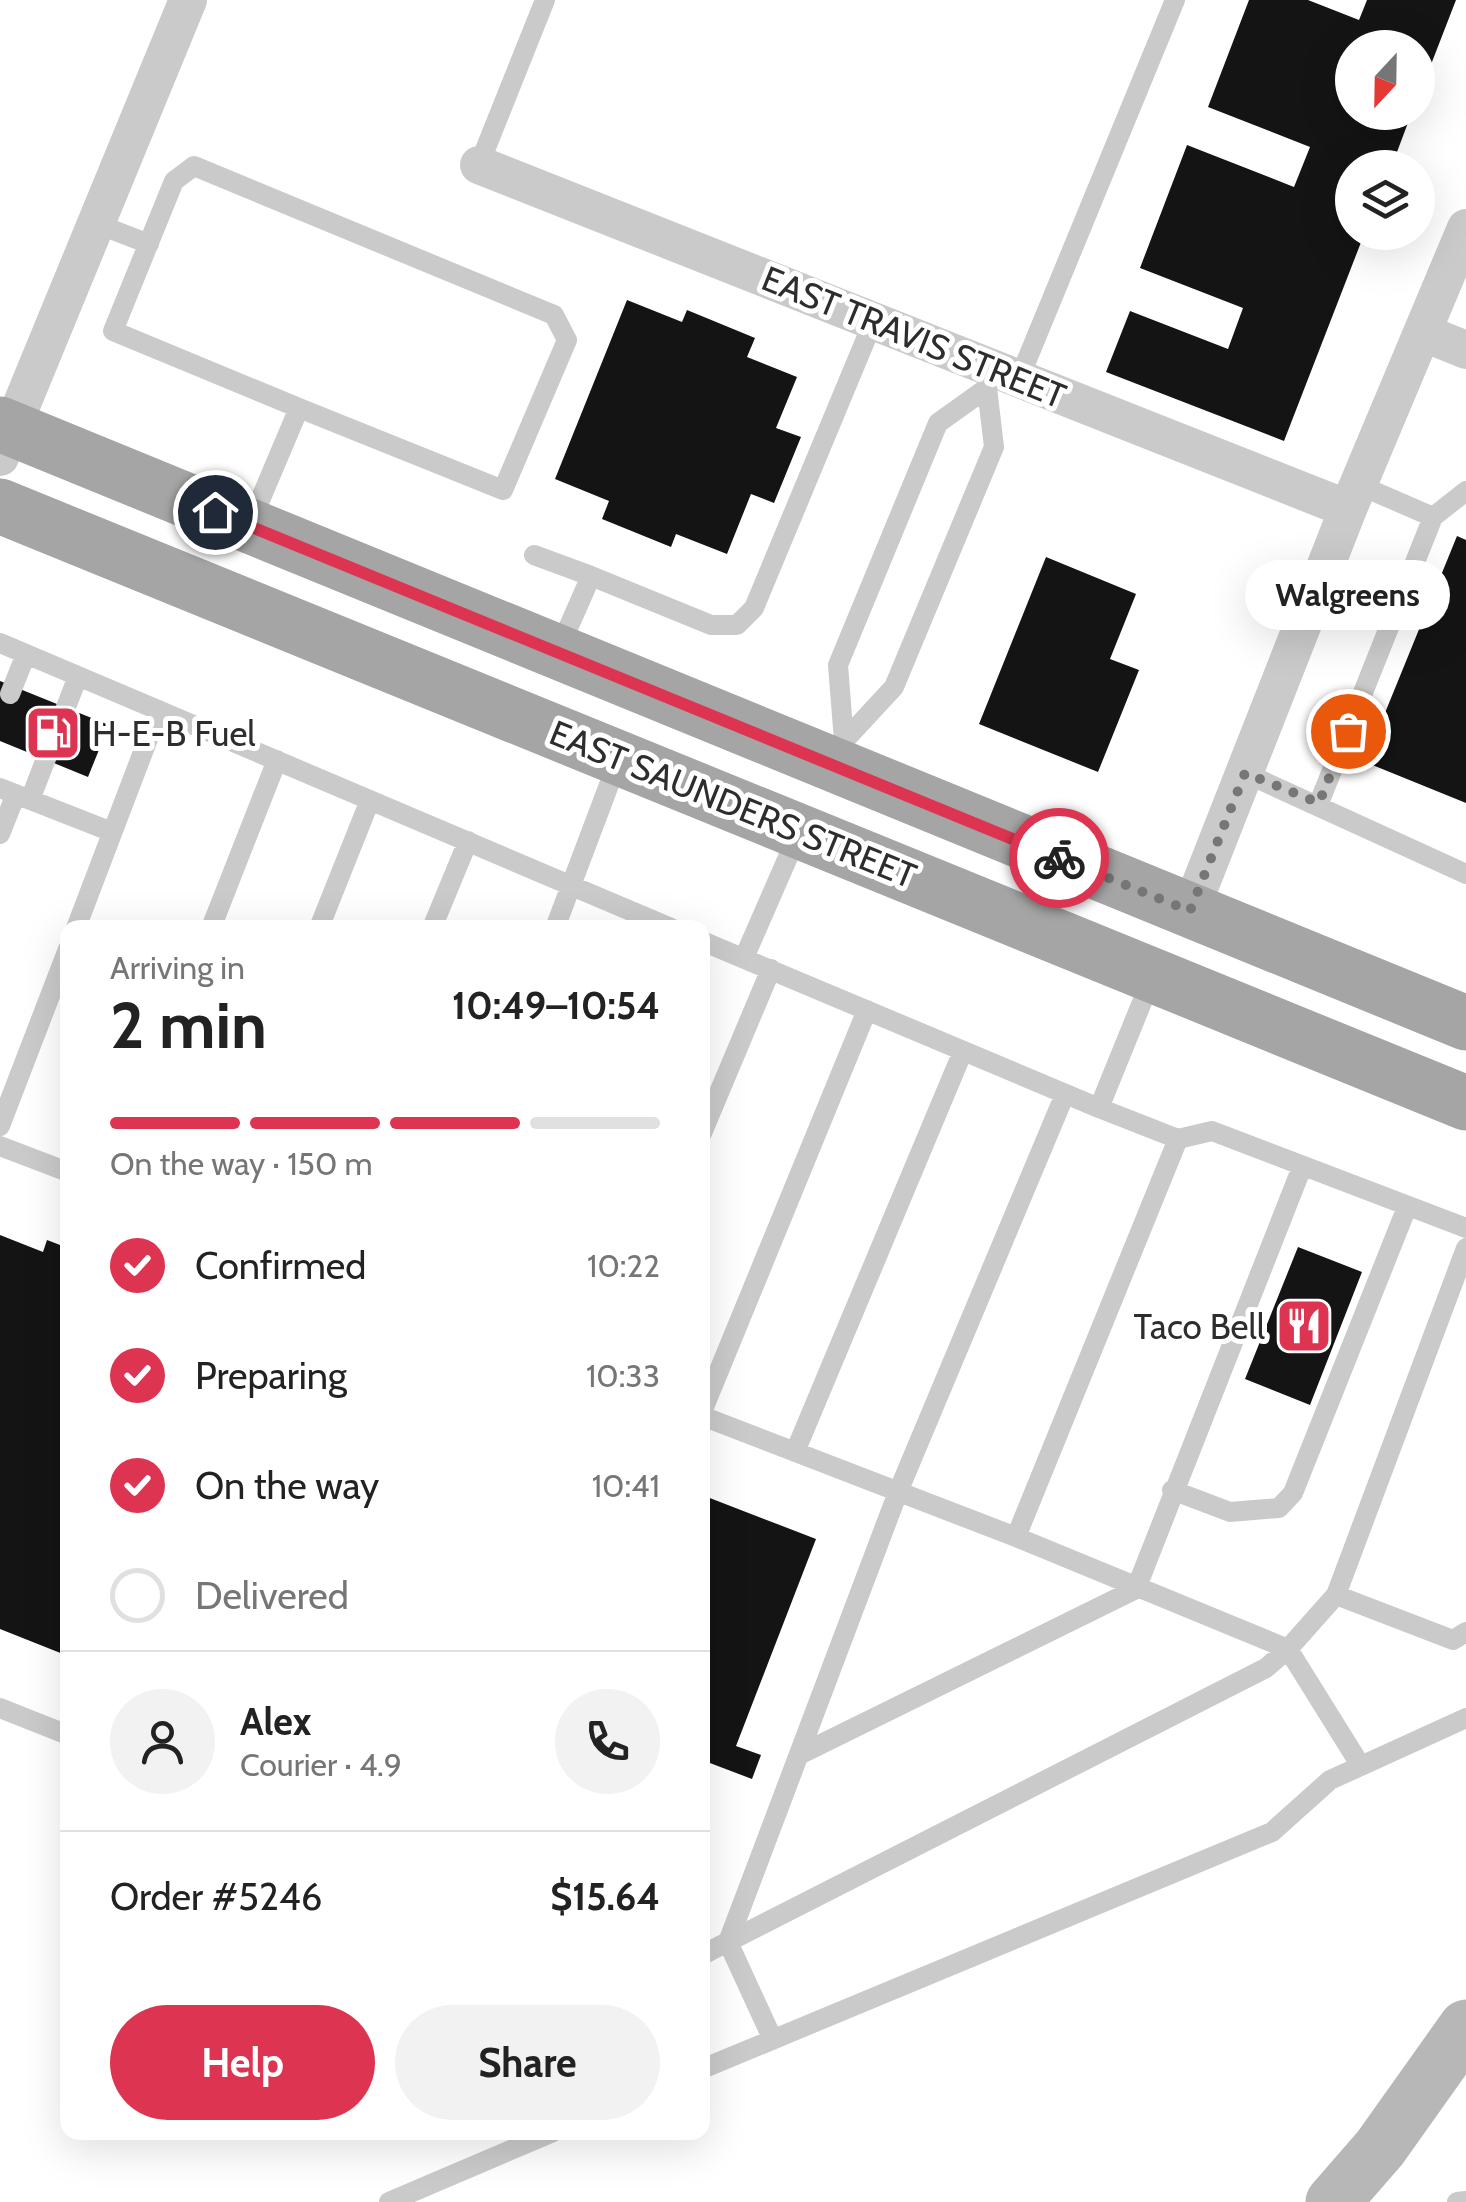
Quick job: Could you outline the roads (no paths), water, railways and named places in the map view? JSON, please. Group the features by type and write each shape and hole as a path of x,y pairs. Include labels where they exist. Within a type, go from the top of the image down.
{"main road":[{"name":"EAST SAUNDERS STREET","path":"4,436 249,526 558,652 838,754 1190,911 1466,1023"},
{"name":"EAST SAUNDERS STREET","path":"0,506 1466,1103"},
{"path":"595,748 618,724 770,778 811,779 838,754"},
{"path":"1333,2202 1380,2148 1466,2027"}],"street":[{"path":"4,436 188,0"},
{"name":"EAST TRAVIS STREET","path":"479,165 873,322 1000,379 1354,497"},
{"path":"1190,911 1354,497 1466,228"},
{"path":"1424,333 1466,350"}],"lane":[{"path":"479,165 545,0"},
{"path":"838,754 894,687 994,446 1000,379 1175,0"},
{"path":"194,166 554,314 567,340 503,490 113,332 149,244 174,181 194,166"},
{"path":"94,222 149,244"},
{"path":"534,554 710,625 738,625 754,608 873,322"},
{"path":"838,754 838,665 938,423 1000,379"},
{"path":"249,526 299,408"},
{"path":"1319,803 1433,517 1466,491"},
{"path":"1354,497 1433,517"},
{"path":"558,652 591,576"},
{"path":"0,644 653,920"},
{"path":"10,694 26,654"},
{"path":"63,715 78,676"},
{"path":"79,920 159,710"},
{"path":"558,920 572,885 595,748"},
{"path":"0,834 15,794 47,756"},
{"path":"214,920 277,760"},
{"path":"1245,773 1319,803 1372,834 1466,874"},
{"path":"15,794 112,832"},
{"path":"322,920 370,800"},
{"path":"744,958 800,831"},
{"path":"435,920 468,841"},
{"path":"710,944 1178,1139 1212,1131 1466,1228"},
{"path":"710,1114 771,969"},
{"path":"0,1126 60,970"},
{"path":"1099,1108 1153,976"},
{"path":"710,1394 867,1010"},
{"path":"796,1452 963,1050"},
{"path":"772,2040 728,1942 898,1492 1065,1094"},
{"path":"1016,1537 1178,1139"},
{"path":"0,1146 60,1169"},
{"path":"801,1754 1136,1589 1302,1167"},
{"path":"1172,1490 1230,1512 1279,1508 1293,1493 1407,1207"},
{"path":"710,1951 1266,1668 1288,1649 1336,1595 1466,1248"},
{"path":"710,1417 1288,1649 1358,1764"},
{"path":"1336,1595 1453,1640 1466,1632"},
{"path":"0,1708 60,1732"},
{"path":"710,2066 1272,1832 1304,1801 1358,1764 1466,1718"},
{"path":"388,2202 534,2140"},
{"path":"1458,2202 1466,2201"}],"place":[{"name":"Walgreens","path":"1348,731"},
{"name":"H-E-B Fuel","path":"53,733"},
{"name":"Taco Bell","path":"1304,1326"}]}
